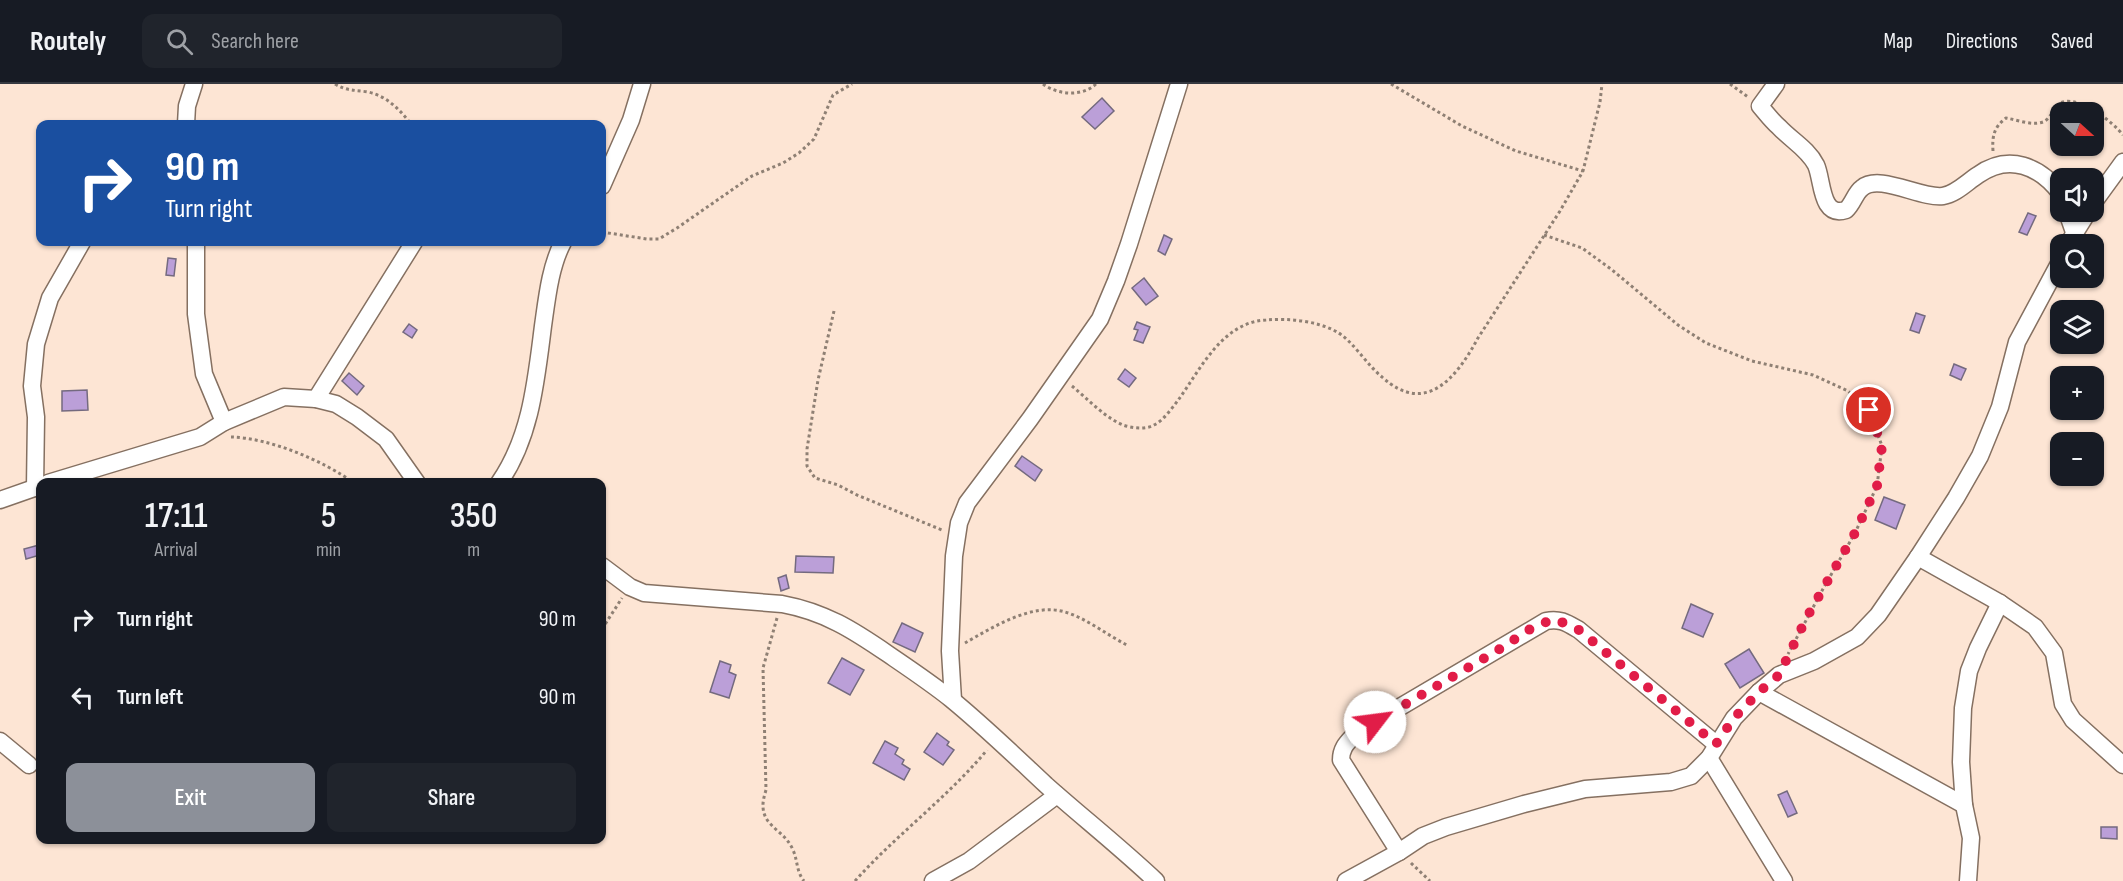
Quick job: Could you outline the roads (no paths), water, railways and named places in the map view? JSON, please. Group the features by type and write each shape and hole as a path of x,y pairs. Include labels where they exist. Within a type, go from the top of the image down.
{"street":[{"path":"186,120 194,84"},
{"path":"606,177 631,120 642,84"},
{"path":"953,700 950,651 954,556 959,524 967,502 1100,319 1116,281 1179,84"},
{"path":"1776,84 1760,106 1809,154 1816,165 1827,204 1838,211 1846,210 1862,188 1869,184 1879,183 1934,197 1946,196 1994,165 2014,164 2050,179"},
{"path":"2104,188 2123,162"},
{"path":"40,478 32,386 36,344 50,298 80,246"},
{"path":"196,246 196,314 204,374 224,422"},
{"path":"316,399 412,246"},
{"path":"503,478 522,440 530,416 549,287 562,246"},
{"path":"1346,881 1423,836 1438,830 1524,804 1585,789 1671,782 1691,776 1713,751 1734,718 1779,675 1814,661 1857,637 1878,615 1918,557 1980,456 2000,407 2017,342 2050,280"},
{"path":"64,478 200,437 224,422 284,397 316,399 336,404 386,439 413,478"},
{"path":"0,500 36,487"},
{"path":"1918,557 2000,603 2036,627 2054,653 2063,704 2073,720 2123,765"},
{"path":"606,569 644,593 782,604 830,617 860,634 953,700 1156,881"},
{"path":"1968,881 1971,838 1961,762 1963,708 1969,671 2000,603"},
{"path":"1399,852 1341,760 1344,746 1356,733 1546,621 1555,619 1579,630 1713,751 1784,881"},
{"path":"1759,692 1965,805"},
{"path":"0,741 29,765"},
{"path":"933,881 984,850 1057,795"}]}
